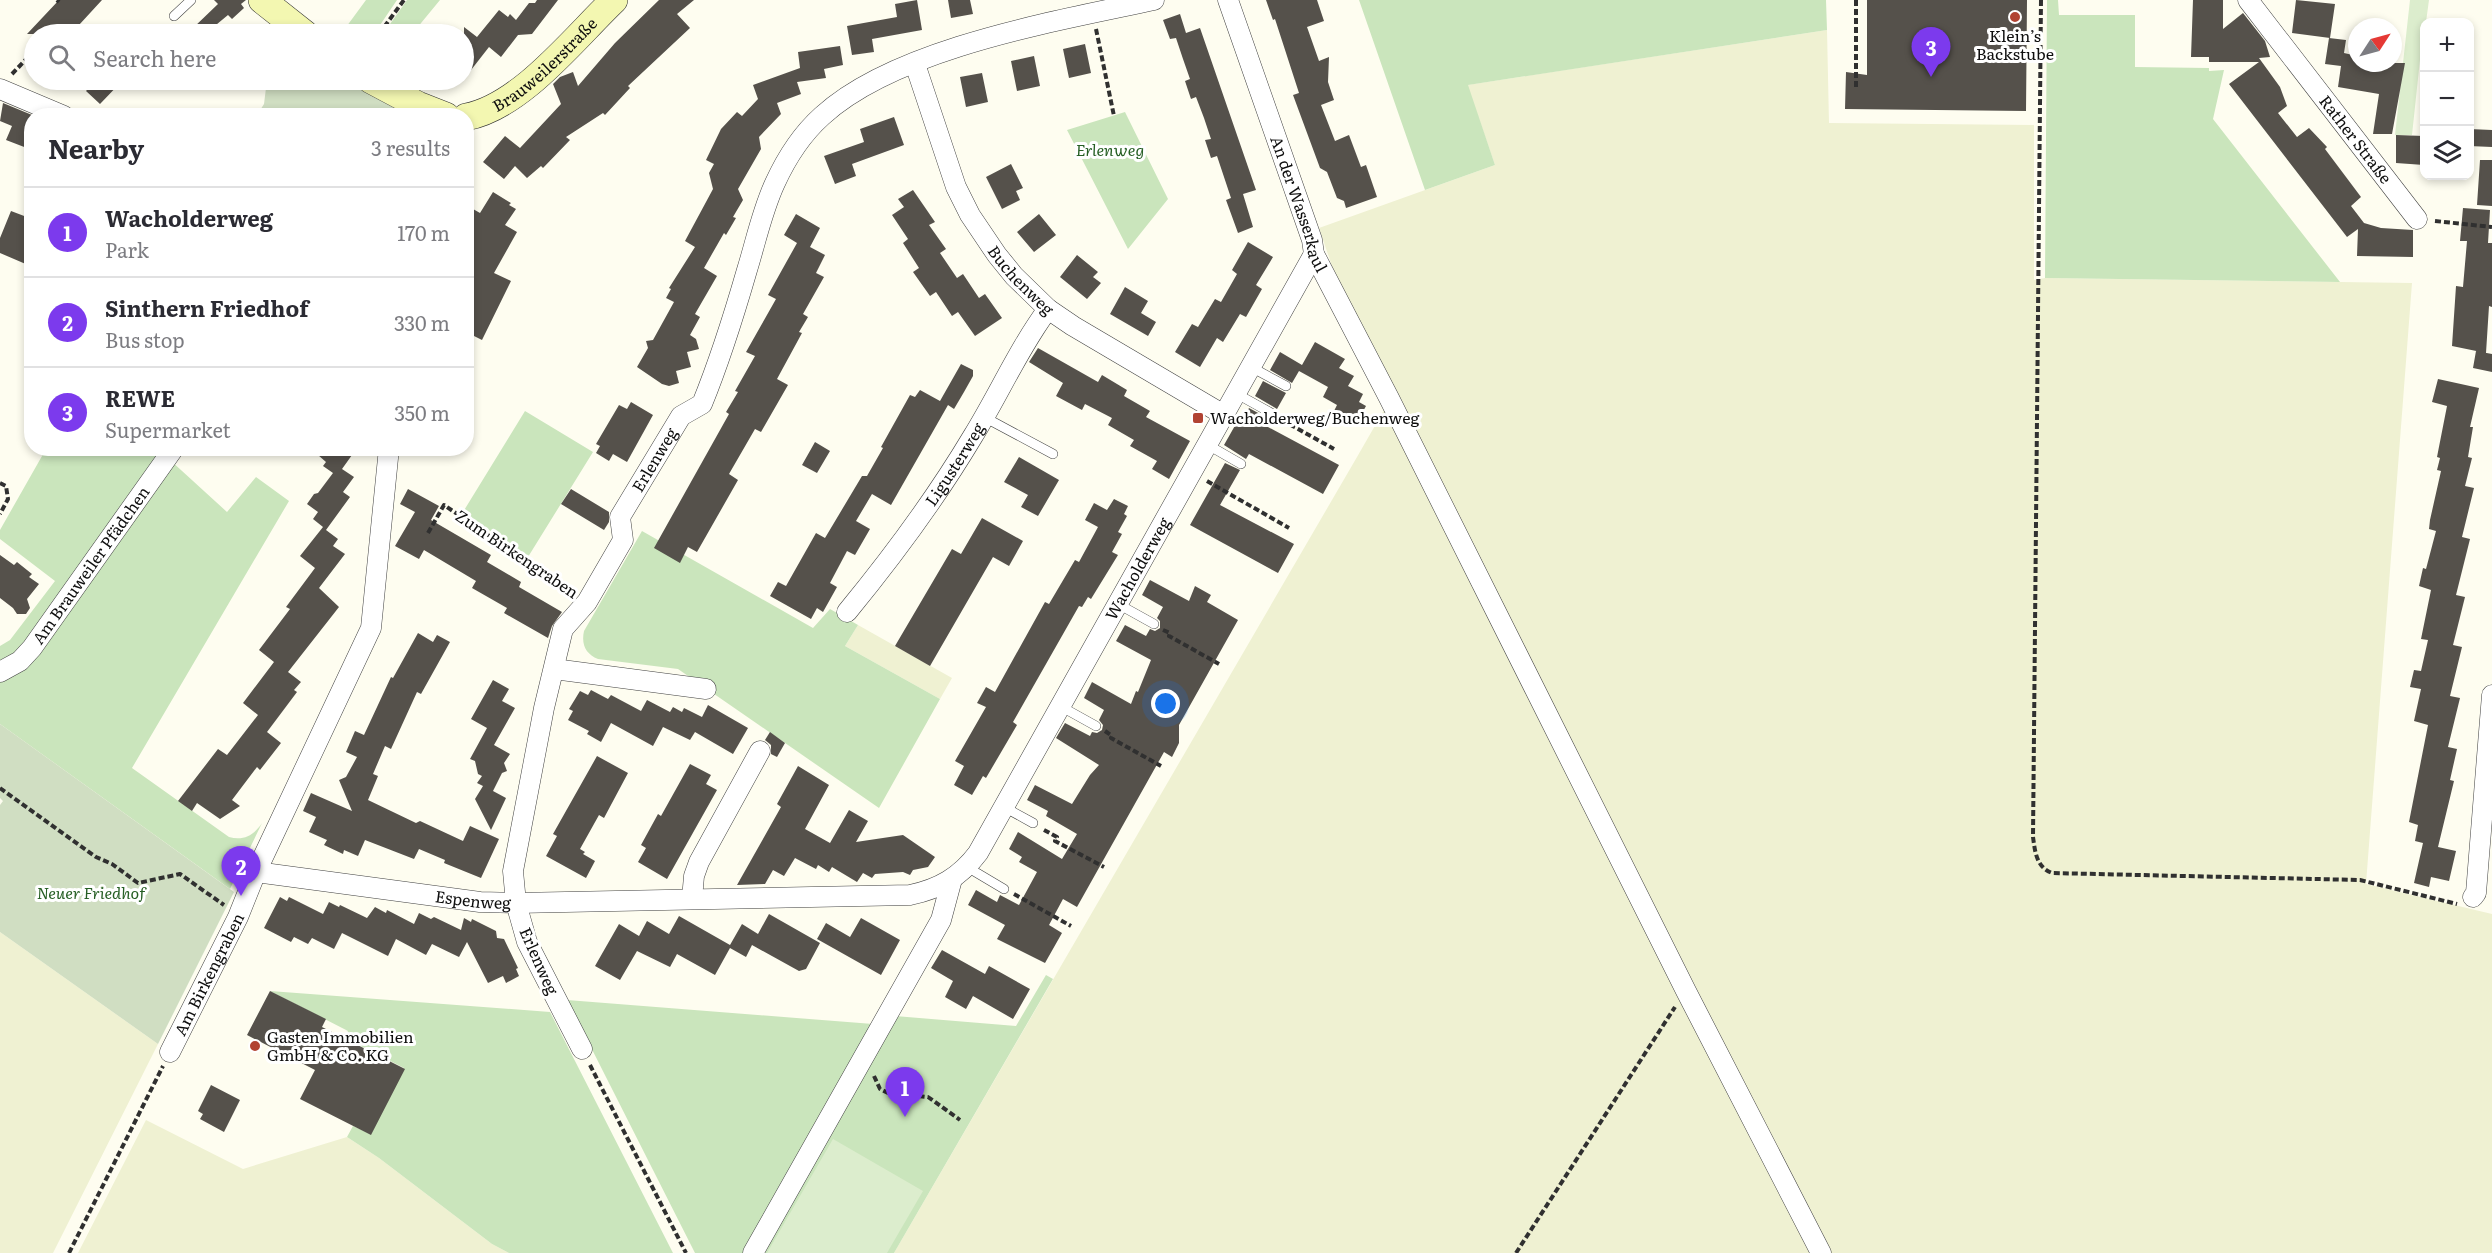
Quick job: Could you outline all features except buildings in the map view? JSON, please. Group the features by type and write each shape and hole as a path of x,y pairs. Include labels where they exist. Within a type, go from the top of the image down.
{"street":[{"path":"262,0 292,24"},
{"name":"Brauweilerstraße","path":"474,115 491,110 525,87 614,0"},
{"name":"Erlenweg","path":"582,1049 527,942 516,903 513,871 544,708 563,629 587,602 623,540 620,517 681,416 702,404 732,320 770,196 796,145 820,117 832,107 871,83 915,64 1018,30 1154,0"},
{"name":"An der Wasserkaul","path":"1228,0 1312,240 1314,254 1389,398 1686,991 1821,1253"},
{"name":"Rather Straße","path":"2248,0 2416,219"},
{"name":"Buchenweg","path":"915,64 956,187 970,215 1003,262 1048,309 1072,326 1224,415"},
{"path":"3,90 45,108"},
{"path":"390,90 426,108"},
{"name":"Wacholderweg","path":"960,873 978,853 1314,254"},
{"name":"Ligusterweg","path":"847,612 903,541 940,488 984,417 1029,334 1048,309"},
{"name":"Am Brauweiler Pfädchen","path":"0,672 20,661 32,648 168,456"},
{"name":"Am Birkengraben","path":"170,1052 238,917 256,872 371,628 388,456"},
{"path":"554,669 706,689"},
{"path":"2473,897 2476,892 2489,775 2492,695"},
{"path":"692,899 694,876 699,862 760,751"},
{"name":"Espenweg","path":"256,872 480,902 516,903 910,895 925,892 960,873"},
{"path":"753,1253 941,920 960,873"}],"lane":[{"path":"174,16 191,0"},
{"path":"1251,367 1286,386"},
{"path":"1237,394 1273,414"},
{"path":"984,417 1053,454"},
{"path":"1208,445 1241,464"},
{"path":"1118,604 1154,624"},
{"path":"1060,706 1096,726"},
{"path":"1004,807 1033,823"},
{"path":"960,873 1005,889"}],"path":[{"path":"386,24 404,0"},
{"path":"1856,0 1856,88"},
{"path":"2040,0 2032,837 2035,856 2041,866 2052,873 2360,880 2453,903 2465,904 2473,897"},
{"path":"1092,13 1114,116"},
{"path":"3,90 12,74 24,61"},
{"path":"2416,219 2492,227"},
{"path":"1273,414 1334,449"},
{"path":"1192,473 1289,528"},
{"path":"0,483 6,486 8,499 0,514"},
{"name":"Zum Birkengraben","path":"428,533 444,505 587,602"},
{"path":"1154,624 1170,633 1169,636 1219,664"},
{"path":"1096,726 1112,736 1111,738 1161,766"},
{"path":"0,788 96,857 111,864 138,883 180,874 238,917"},
{"path":"1033,823 1057,837 1055,841 1104,867"},
{"path":"1005,889 1071,926"},
{"path":"1516,1253 1686,991"},
{"path":"582,1049 686,1253"},
{"path":"868,1049 879,1089 888,1093 928,1097 960,1120"},
{"name":"Am Birkengraben","path":"69,1253 170,1052"}],"green space":[{"path":"366,0 397,0 381,24 348,24"},
{"path":"407,0 440,0 420,24 390,24"},
{"path":"1359,0 1826,0 1827,30 1468,85 1495,165 1425,190"},
{"path":"2047,0 2058,0 2059,15 2135,15 2135,67 2224,70 2213,119 2340,282 2045,278"},
{"path":"2410,0 2429,0 2427,18 2420,18 2420,60 2412,135 2395,135"},
{"path":"1827,30 1829,123 2034,125 2034,280 2045,278 2412,283 2366,884 2492,914 2492,1253 1830,1253 1334,272 1319,228 1495,165 1467,85"},
{"path":"266,90 361,90 394,108 261,108"},
{"name":"Erlenweg","path":"1125,112 1168,199 1128,249 1067,130"},
{"path":"1384,410 1813,1253 894,1253 1357,457"},
{"path":"525,411 593,452 528,557 463,512"},
{"path":"42,456 162,456 27,647 0,661 0,646 10,640 55,581 0,539 0,530"},
{"path":"170,460 227,512 256,477 289,501 132,768 229,837 248,836 262,823 230,889 0,724 0,678"},
{"path":"642,531 813,628 830,609 858,625 845,646 940,699 879,808 678,669 598,659 588,652 583,641 584,631"},
{"path":"858,625 952,678 940,699 845,646"},
{"name":"Neuer Friedhof","path":"0,724 234,892 158,1044 0,932 0,805 3,801 0,798"},
{"path":"0,932 158,1044 53,1253 0,1253"},
{"path":"1046,975 1053,979 894,1253 761,1253 895,1016 1016,1026"},
{"path":"270,991 550,1012 673,1253 509,1253 492,1244 379,1158 347,1137 353,1126 371,1134 404,1068 345,1038 348,1031"},
{"path":"567,1000 873,1024 745,1253 695,1253"},
{"path":"146,1120 243,1169 347,1137 379,1158 492,1244 509,1253 78,1253"},
{"path":"833,1139 923,1191 887,1253 767,1253"}],"place":[{"name":"Klein’s Backstube","path":"2015,17"},
{"name":"REWE","path":"1931,77"},
{"name":"Wacholderweg/Buchenweg","path":"1198,418"},
{"name":"Sinthern Friedhof","path":"241,896"},
{"name":"Gasten Immobilien GmbH & Co. KG","path":"255,1046"},
{"name":"Wacholderweg","path":"905,1117"}]}
